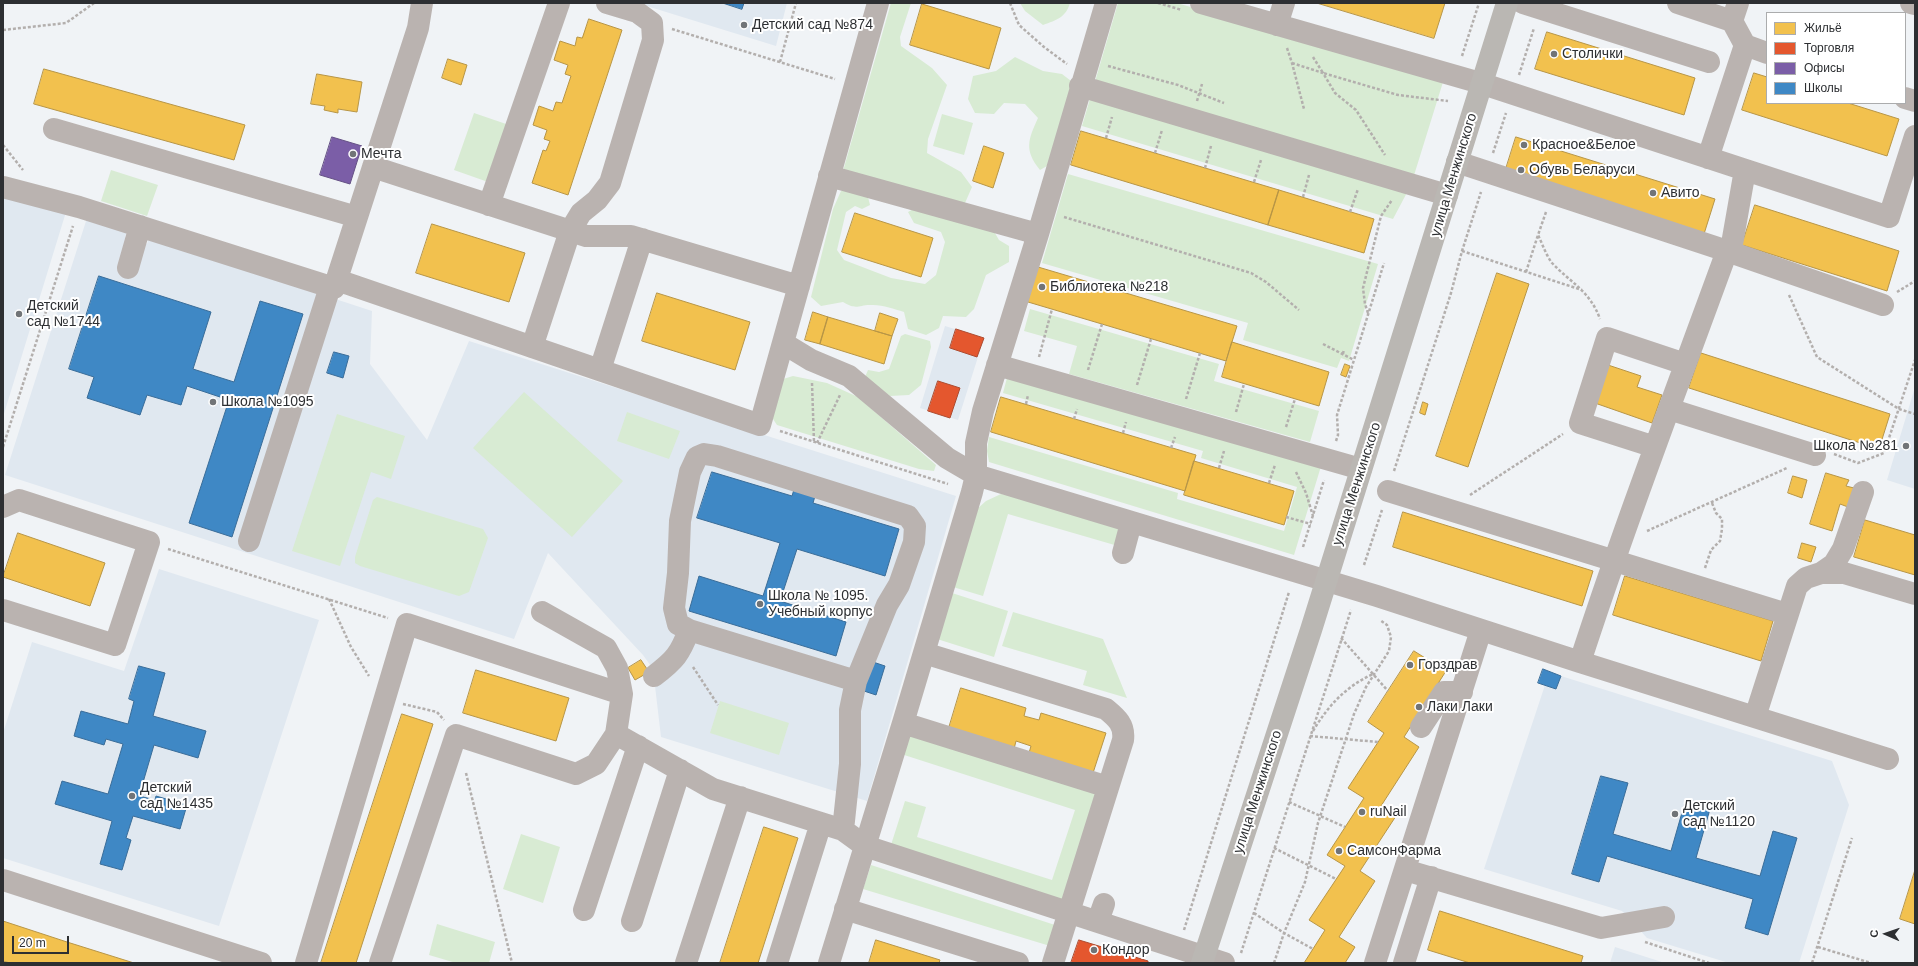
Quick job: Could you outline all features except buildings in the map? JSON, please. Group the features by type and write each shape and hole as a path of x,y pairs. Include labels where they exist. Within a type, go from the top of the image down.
{"main road":[{"name":"улица Менжинского","path":"1218,960 1326,581 1507,3"}],"street":[{"path":"249,541 373,168 418,28 422,3"},
{"path":"489,205 559,3"},
{"path":"532,347 570,231 581,213 597,200 610,183 653,40 652,24 637,12 607,3"},
{"path":"3,187 79,207 334,283 532,347 760,425 878,3"},
{"path":"829,963 903,724 974,483 976,443 983,411 1038,234 1106,3"},
{"path":"1201,3 1512,93 1889,217 1914,141"},
{"path":"1277,25 1284,3"},
{"path":"1678,3 1735,12 1745,46 1708,158"},
{"path":"1911,3 1915,4"},
{"path":"1532,6 1709,62"},
{"path":"1745,46 1766,53"},
{"path":"1084,74 1447,195"},
{"path":"54,129 357,217"},
{"path":"1457,162 1728,251 1883,305"},
{"path":"373,168 586,236 631,236 799,286"},
{"path":"1580,662 1617,552 1728,251 1732,244 1745,170"},
{"path":"829,176 1038,234"},
{"path":"128,268 140,226"},
{"path":"600,370 642,239"},
{"path":"1656,447 1580,423 1607,338 1686,364"},
{"path":"783,343 811,360 849,376 947,458 974,483 1131,523 1326,581 1888,759"},
{"path":"997,365 1361,470"},
{"path":"1669,410 1815,455"},
{"path":"843,830 848,795 850,764 850,710 856,681 887,605 900,585 914,542 915,526 908,516 717,456 704,454 693,455 680,521 678,573 674,608 678,624 689,630 856,681"},
{"path":"1388,490 1448,509 1617,552 1699,587 1787,614"},
{"path":"1755,717 1797,586 1806,578 1821,573 1834,564 1843,549 1862,492"},
{"path":"3,507 19,500 149,542 115,645 3,610"},
{"path":"1123,553 1131,523"},
{"path":"1821,573 1844,573 1915,594"},
{"path":"380,963 456,735 576,774 596,764 616,734 622,694 617,668 606,648 542,612"},
{"path":"306,963 407,624 622,694"},
{"path":"654,676 668,666 681,650 689,630"},
{"path":"1375,963 1481,630"},
{"path":"924,653 1106,709 1119,719 1124,733 1070,912 1053,963"},
{"path":"1421,727 1444,692 1462,692"},
{"path":"903,724 1108,786"},
{"path":"616,734 714,789 843,830 864,846 1070,912 1101,912 1178,948 1218,960"},
{"path":"584,910 638,746"},
{"path":"632,921 680,770"},
{"path":"686,963 740,797"},
{"path":"777,963 821,823"},
{"path":"1405,870 1601,928 1664,918"},
{"path":"1404,963 1431,877"},
{"path":"3,880 261,963"},
{"path":"845,909 1018,963"}],"path":[{"path":"3,30 66,23 94,3"},
{"path":"780,62 796,3"},
{"path":"1010,3 1019,25 1044,47 1084,74 1178,85 1224,104"},
{"path":"1462,58 1479,3"},
{"path":"1364,565 1451,293 1462,251 1512,93 1532,6"},
{"path":"652,24 855,84"},
{"path":"1277,25 1292,63 1304,109"},
{"path":"1310,53 1322,73 1398,95 1448,101"},
{"path":"1526,272 1552,193"},
{"path":"3,447 79,207"},
{"path":"1044,211 1251,273 1266,282 1299,310"},
{"path":"1538,235 1551,262 1584,290 1596,306 1607,338"},
{"path":"1462,251 1584,290"},
{"path":"1303,546 1338,434 1337,415 1384,263"},
{"path":"1777,269 1817,357 1899,409 1915,414"},
{"path":"1132,404 1151,339"},
{"path":"1323,344 1354,360"},
{"path":"1343,354 1344,349"},
{"path":"1181,418 1200,353"},
{"path":"811,360 816,443"},
{"path":"1617,552 1712,503 1815,455 1826,452 1858,463 1884,453 1915,360"},
{"path":"816,443 849,376"},
{"path":"1230,432 1244,384"},
{"path":"1295,399 1280,446 1293,466 1306,493 1313,517"},
{"path":"1448,509 1580,423"},
{"path":"760,425 816,443 974,483"},
{"path":"1699,587 1711,550 1720,541 1722,529 1722,519 1716,513 1712,503"},
{"path":"1286,517 1311,524"},
{"path":"149,542 407,624"},
{"path":"1178,948 1289,592"},
{"path":"329,599 351,647 384,699 437,712 456,735"},
{"path":"1218,960 1254,913 1349,610 1356,612"},
{"path":"1274,963 1284,933 1305,882 1321,815 1346,739 1366,687 1389,651 1391,637 1387,625 1374,618"},
{"path":"1341,638 1388,691"},
{"path":"681,650 718,705"},
{"path":"1310,736 1319,721 1337,698 1350,686 1374,674"},
{"path":"1310,736 1378,742"},
{"path":"464,766 512,963"},
{"path":"1289,802 1345,827"},
{"path":"1812,963 1852,838"},
{"path":"1274,848 1336,879"},
{"path":"1254,913 1284,933 1313,949"},
{"path":"1644,942 1709,963"},
{"path":"1818,947 1871,963"}],"shaded area":[{"name":"Детский сад №874","path":"637,3 787,3 776,46"},
{"name":"Детский сад №1744","path":"3,196 66,212 3,417"},
{"path":"87,218 127,231 125,237 147,244 149,238 372,311 370,364 427,440 469,341 956,496 867,801 661,737 653,669 643,655 548,553 514,639 5,475"},
{"path":"945,326 984,338 958,420 920,408"},
{"name":"Школа №281","path":"1915,387 1915,489 1887,480"},
{"name":"Детский сад №1435","path":"159,569 319,620 219,926 3,858 3,733 32,642 124,671"},
{"name":"Детский сад №1120","path":"1561,676 1832,761 1849,805 1799,963 1729,963 1647,938 1622,911 1484,869 1545,685 1556,689"},
{"path":"1615,947 1665,963 1610,963"}],"green space":[{"path":"891,3 911,3 900,37 901,46 932,68 947,85 928,139 927,153 961,172 972,187 965,203 843,171"},
{"path":"1020,3 1070,3 1063,15 1043,25 1025,11"},
{"path":"1118,3 1177,3 1443,82 1411,185 1393,219 1082,126"},
{"path":"1015,57 1043,71 1062,74 1075,84 1047,166 1040,170 1032,157 1029,145 1038,118 1025,104 1004,103 994,114 975,113 968,99 973,76 996,71"},
{"path":"474,113 509,125 488,182 454,170"},
{"path":"942,114 973,123 964,155 933,146"},
{"path":"111,170 158,185 147,216 101,201"},
{"path":"1068,174 1378,264 1349,361 1341,358 1337,368 1243,340 1248,323 1042,263"},
{"path":"855,189 867,193 870,205 862,209 855,206 846,212 837,250 844,260 891,278 925,284 936,275 945,242 941,232 914,223 908,212 917,207 992,228 999,240 1009,246 1009,262 986,275 974,309 966,317 943,316 939,328 926,335 908,329 904,312 889,307 868,305 855,307 843,302 821,306 811,297 833,209 841,191"},
{"path":"1030,309 1219,364 1214,381 1319,411 1310,442 1069,374 1077,346 1024,331"},
{"path":"905,334 930,341 931,347 921,385 909,395 890,396 865,377 868,370 879,372 889,369 901,336"},
{"path":"1008,374 1322,463 1294,555 989,462 987,451 989,437 1178,493 1177,499 1284,531 1297,487 1201,458 1203,451 1003,393"},
{"path":"793,376 827,383 858,397 936,465 934,471 919,469 777,425 771,416 780,380"},
{"path":"524,392 623,481 572,537 473,448"},
{"path":"627,412 680,431 669,459 617,441"},
{"path":"337,414 405,436 391,479 371,472 340,566 292,551"},
{"path":"1001,494 1023,497 1124,527 1118,546 1008,514 983,596 953,587 976,510 986,501"},
{"path":"377,497 483,529 488,538 469,592 459,596 360,566 355,563 355,557 373,500"},
{"path":"952,593 1008,611 994,657 937,639"},
{"path":"1013,612 1103,639 1127,698 1083,685 1087,671 1002,646"},
{"path":"720,701 789,723 779,755 710,733"},
{"path":"905,728 1103,790 1066,905 890,848 905,801 926,807 917,837 1052,880 1075,810 898,753"},
{"path":"521,834 560,847 543,903 503,889"},
{"path":"871,865 1055,925 1050,946 863,889"},
{"path":"437,924 495,942 489,963 456,963 429,955"}],"place":[{"name":"Детский сад №874","path":"744,25"},
{"name":"Столички","path":"1554,54"},
{"name":"Красное&Белое","path":"1524,145"},
{"name":"Мечта","path":"353,154"},
{"name":"Обувь Беларуси","path":"1521,170"},
{"name":"Авито","path":"1653,193"},
{"name":"Библиотека №218","path":"1042,287"},
{"name":"Детский сад №1744","path":"19,314"},
{"name":"Школа №1095","path":"213,402"},
{"name":"Школа №281","path":"1906,446"},
{"name":"Школа № 1095. Учебный корпус","path":"760,604"},
{"name":"Горздрав","path":"1410,665"},
{"name":"Лаки Лаки","path":"1419,707"},
{"name":"Детский сад №1435","path":"132,796"},
{"name":"ruNail","path":"1362,812"},
{"name":"Детский сад №1120","path":"1675,814"},
{"name":"СамсонФарма","path":"1339,851"},
{"name":"Кондор","path":"1094,950"}]}
